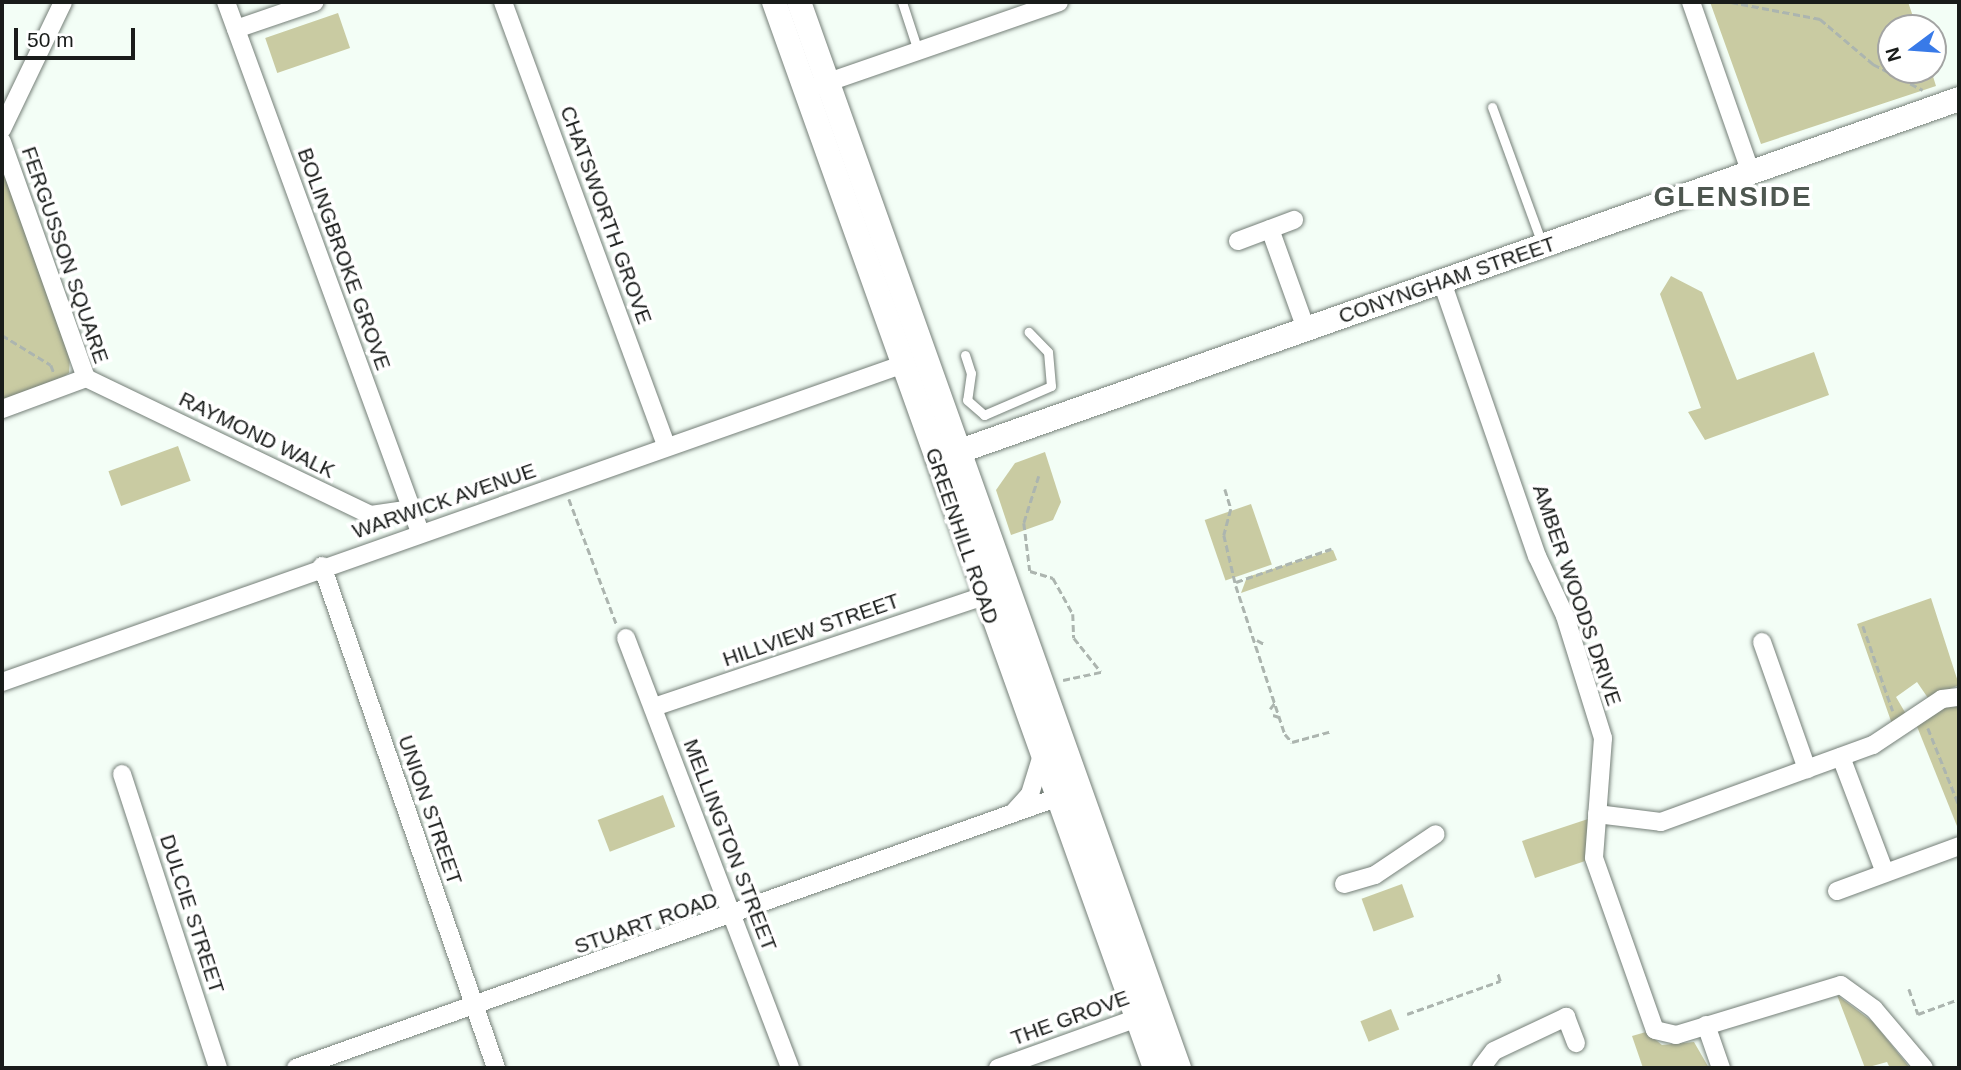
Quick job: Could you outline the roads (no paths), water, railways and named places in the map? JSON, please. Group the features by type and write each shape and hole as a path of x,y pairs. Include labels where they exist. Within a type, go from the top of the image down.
{"main road":[{"name":"GREENHILL ROAD","path":"774,2 983,596 1042,755 1070,793"},
{"name":"GREENHILL ROAD","path":"799,2 962,451 1070,793 1148,1014 1179,1068"},
{"name":"CONYNGHAM STREET","path":"935,460 1954,101"},
{"path":"901,365 913,316"},
{"path":"973,485 1001,437"},
{"name":"GREENHILL ROAD","path":"1148,1014 1155,1068"}],"street":[{"path":"2,129 63,2"},
{"name":"BOLINGBROKE GROVE","path":"226,2 420,532"},
{"path":"236,29 315,2"},
{"name":"CHATSWORTH GROVE","path":"503,2 666,445"},
{"path":"804,91 1059,2"},
{"path":"1691,2 1751,173"},
{"name":"FERGUSSON SQUARE","path":"2,142 86,378 2,409"},
{"path":"1238,240 1294,220"},
{"path":"1270,229 1306,330"},
{"name":"AMBER WOODS DRIVE","path":"1442,282 1603,738 1594,858 1655,1030 1669,1036 1841,985 1874,1009 1924,1068"},
{"name":"WARWICK AVENUE","path":"2,682 322,566 901,365"},
{"name":"RAYMOND WALK","path":"86,378 371,515 411,509"},
{"name":"UNION STREET","path":"322,566 496,1068"},
{"name":"HILLVIEW STREET","path":"654,707 983,596"},
{"name":"MELLINGTON STREET","path":"626,638 790,1068"},
{"path":"1762,642 1807,769"},
{"path":"1597,814 1661,822 1841,757 1918,715 1959,697"},
{"path":"1011,816 1030,794 1042,755"},
{"path":"1841,757 1885,873"},
{"name":"DULCIE STREET","path":"122,774 218,1068"},
{"name":"STUART ROAD","path":"296,1068 733,916 1070,793"},
{"path":"1344,884 1374,875 1436,834"},
{"path":"1837,891 1959,846"},
{"name":"THE GROVE","path":"998,1068 1148,1014"},
{"path":"1481,1068 1494,1051 1566,1017 1576,1043"},
{"path":"1706,1025 1721,1068"}],"lane":[{"path":"902,2 918,51"},
{"path":"1492,107 1543,246"},
{"path":"965,355 971,373 967,400 985,415 1051,386 1048,352 1029,332"}],"district":[{"name":"GLENSIDE","path":"1733,197"}]}
